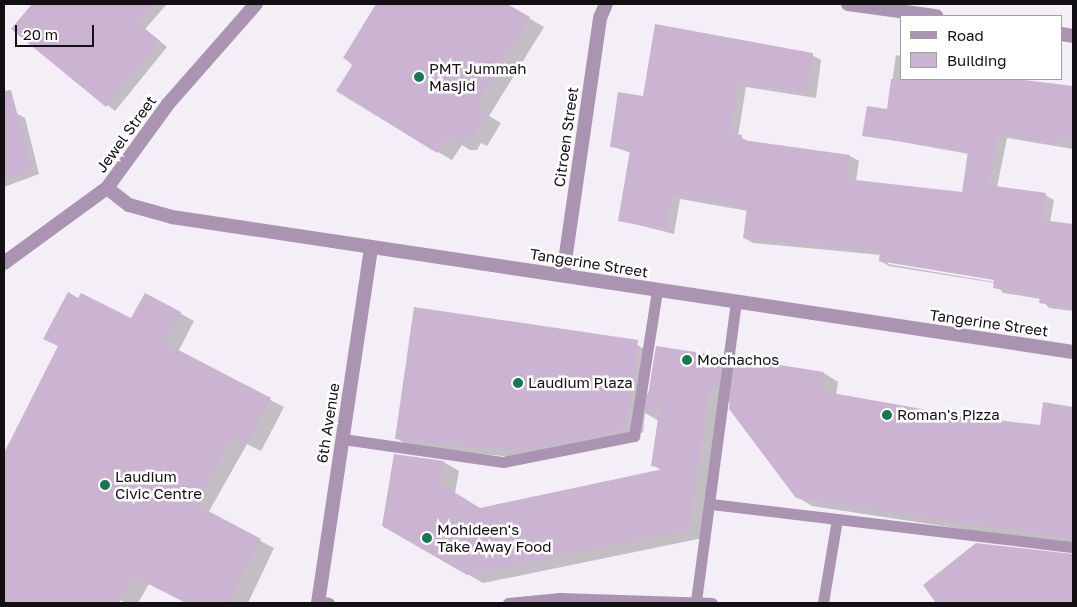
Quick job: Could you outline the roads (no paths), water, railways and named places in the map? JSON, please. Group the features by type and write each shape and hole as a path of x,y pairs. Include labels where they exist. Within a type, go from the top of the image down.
{"street":[{"name":"Jewel Street","path":"4,263 107,188 168,104 256,4"},
{"name":"Citroen Street","path":"563,275 600,18 606,4"},
{"path":"848,4 929,15"},
{"name":"Tangerine Street","path":"107,188 121,201 144,211 371,247 1073,352"},
{"name":"6th Avenue","path":"322,603 343,439 371,247"}],"lane":[{"path":"343,439 503,462 634,436 658,290"},
{"path":"696,601 711,504 736,302"},
{"path":"711,504 1073,547"},
{"path":"823,603 837,519"},
{"path":"508,603 560,598 712,603"}],"place":[{"name":"PMT Jummah Masjid","path":"419,77"},
{"name":"Mochachos","path":"687,360"},
{"name":"Laudium Plaza","path":"518,383"},
{"name":"Roman's Pizza","path":"887,415"},
{"name":"Laudium Civic Centre","path":"105,485"},
{"name":"Mohideen's Take Away Food","path":"427,538"}]}
